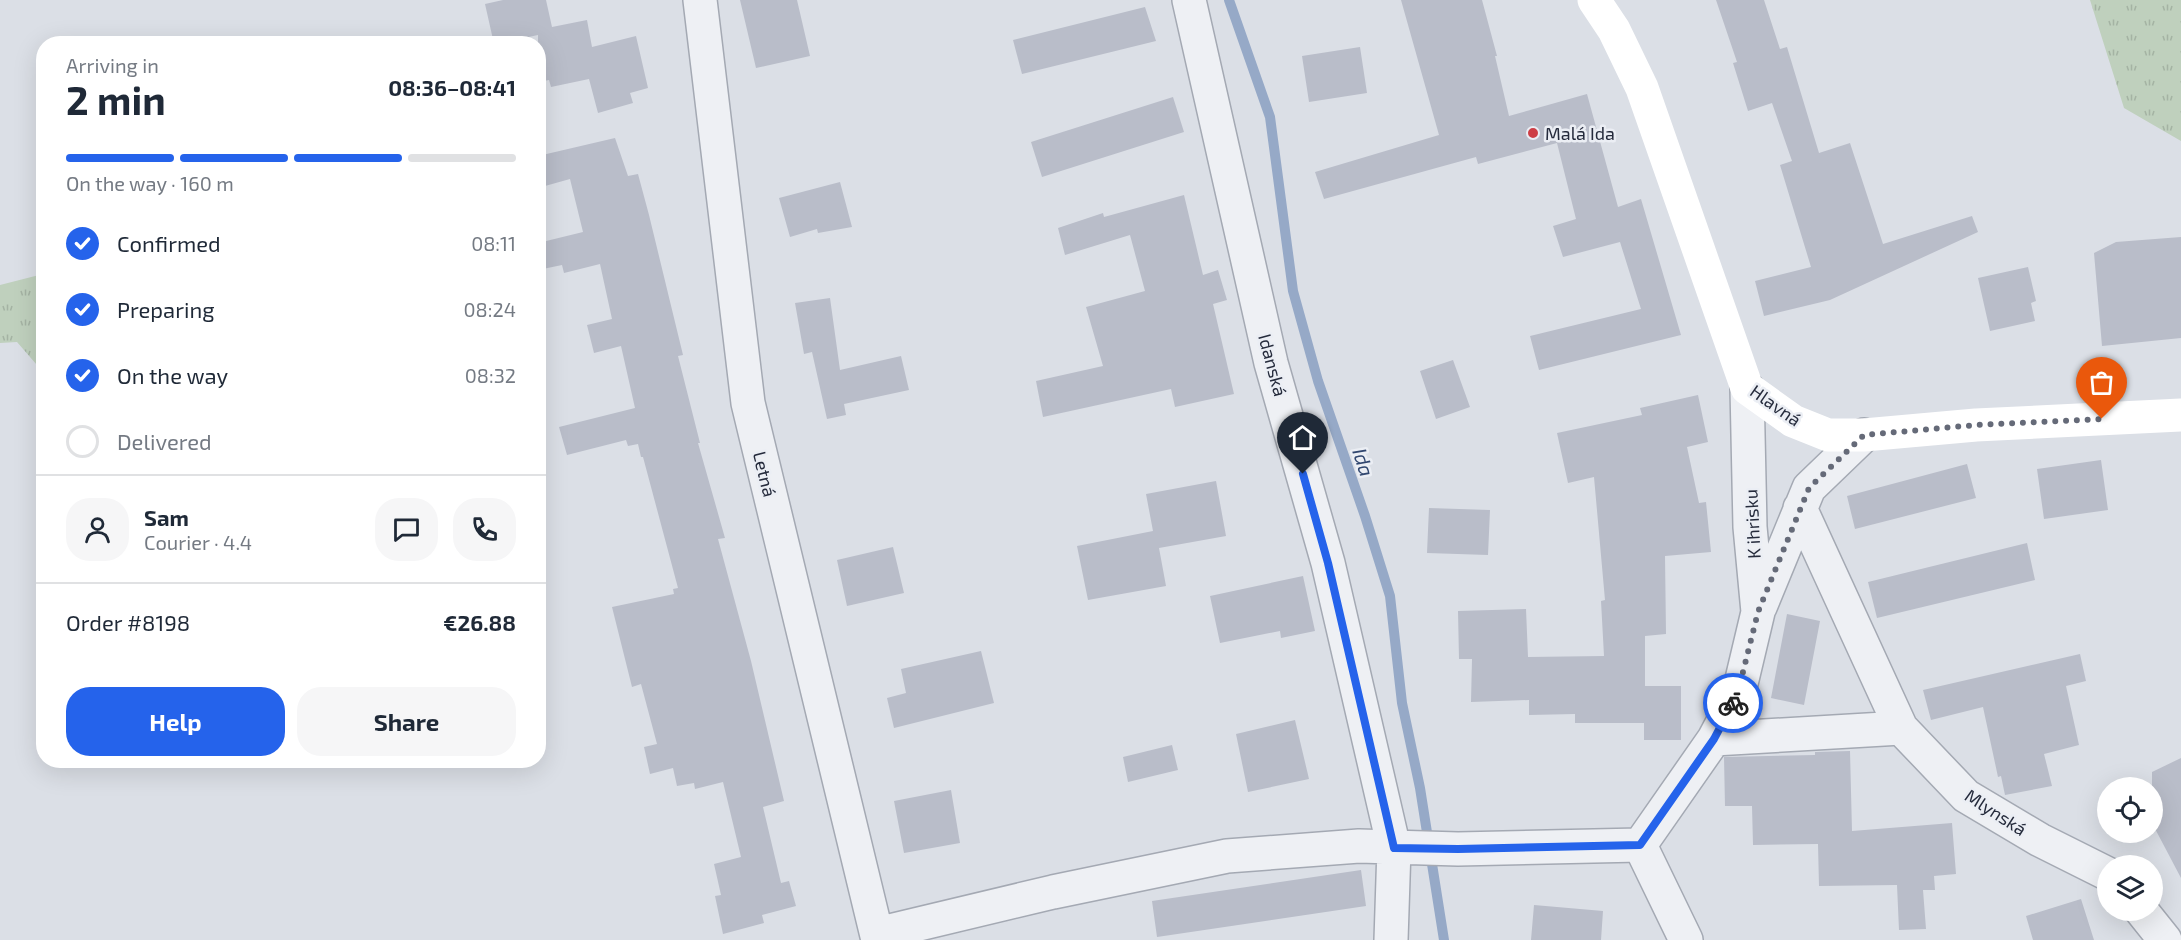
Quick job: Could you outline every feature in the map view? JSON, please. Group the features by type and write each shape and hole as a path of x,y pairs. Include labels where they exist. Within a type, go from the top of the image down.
{"main road":[{"name":"Hlavná","path":"1594,0 1614,30 1642,88 1747,388 1793,421 1828,435 1864,435 1976,425 2181,415"}],"street":[{"name":"Letná","path":"700,0 748,403 878,937"},
{"name":"Idanská","path":"1189,0 1271,363 1328,563 1402,848 1391,940"},
{"name":"K ihrisku","path":"1640,845 1714,739 1738,692 1758,612 1750,527 1747,388"},
{"path":"1758,612 1809,488 1864,435"},
{"name":"Mlynská","path":"1800,508 1901,728 1966,796 2040,840 2097,868"},
{"path":"1714,739 1901,728"},
{"path":"878,937 1053,892 1227,856 1359,846 1458,849 1640,845 1686,940"},
{"path":"2150,921 2165,940"}],"green space":[{"path":"2090,0 2181,0 2181,141 2124,108"},
{"path":"36,276 36,364 17,342 0,343 0,285"}],"building":[{"path":"503,0 546,0 552,27 587,20 592,47 636,36 648,88 630,93 633,103 598,113 589,79 551,87 549,80 546,81 546,36 492,36 485,4"},
{"path":"740,0 797,0 810,56 756,68"},
{"path":"1401,0 1482,0 1497,56 1495,56 1509,116 1587,94 1618,207 1641,199 1681,335 1539,370 1530,336 1641,309 1620,242 1563,257 1553,226 1576,219 1557,143 1478,164 1476,157 1324,199 1315,172 1439,135"},
{"path":"1716,0 1764,0 1780,49 1787,47 1819,153 1850,143 1883,244 1972,216 1978,232 1830,300 1764,316 1755,281 1811,267 1780,165 1792,161 1772,103 1748,111 1733,63 1737,62"},
{"path":"1145,7 1156,41 1022,74 1013,40"},
{"path":"1360,47 1367,93 1309,102 1302,56"},
{"path":"1173,97 1184,132 1042,177 1031,142"},
{"path":"615,138 628,176 638,174 683,355 678,356 700,443 698,443 725,538 718,539 751,661 784,801 763,807 781,883 789,881 796,906 762,915 764,923 723,934 715,896 721,895 714,864 741,857 723,782 695,789 694,783 677,786 673,768 650,774 644,747 657,744 641,684 632,687 612,607 674,594 673,589 678,588 643,457 641,457 638,444 628,446 626,440 567,455 559,427 635,408 621,346 594,353 587,325 612,319 600,264 564,273 562,265 546,268 546,241 583,232 570,179 546,186 546,154"},
{"path":"840,182 852,227 818,233 817,229 790,237 779,198"},
{"path":"1184,195 1203,275 1218,270 1227,300 1213,304 1234,394 1175,407 1171,389 1043,417 1036,381 1103,366 1086,307 1145,291 1130,235 1065,255 1058,228 1103,213 1104,217"},
{"path":"2181,237 2181,338 2102,346 2094,253 2116,242"},
{"path":"2028,267 2036,301 2031,303 2035,321 1990,331 1978,278"},
{"path":"830,298 840,370 901,356 909,390 844,404 846,415 827,419 812,352 804,354 795,303"},
{"path":"1453,360 1470,407 1436,419 1420,371"},
{"path":"1698,395 1708,442 1687,447 1699,503 1706,502 1711,552 1665,556 1666,634 1645,636 1645,686 1681,686 1681,740 1644,740 1644,723 1575,723 1575,714 1529,715 1529,700 1471,702 1472,659 1459,659 1458,611 1526,609 1528,657 1604,656 1601,601 1605,600 1594,477 1568,483 1557,433 1642,415 1640,408"},
{"path":"2101,460 2108,510 2044,519 2037,469"},
{"path":"1967,464 1976,498 1855,529 1847,496"},
{"path":"1216,481 1226,536 1159,548 1166,586 1088,600 1077,546 1153,531 1146,494"},
{"path":"1429,508 1490,510 1488,555 1427,553"},
{"path":"2027,543 2035,580 1877,618 1868,582"},
{"path":"893,547 904,593 847,606 837,560"},
{"path":"1303,576 1315,631 1281,638 1280,631 1220,643 1210,596"},
{"path":"1787,614 1820,621 1804,705 1771,698"},
{"path":"981,651 994,703 894,728 887,698 906,693 901,669"},
{"path":"2080,654 2086,681 2066,686 2079,745 2044,754 2052,786 2005,795 2001,776 1998,777 1983,707 1931,720 1923,690"},
{"path":"1295,720 1309,779 1248,792 1236,734"},
{"path":"1172,745 1178,770 1128,782 1123,757"},
{"path":"1850,751 1852,831 1952,823 1956,874 1934,876 1935,890 1923,890 1926,929 1899,930 1897,885 1819,886 1818,844 1753,845 1752,806 1725,806 1724,757 1815,755 1815,752"},
{"path":"2181,758 2181,878 2163,843 2163,777 2152,777 2152,772"},
{"path":"951,790 960,843 904,853 894,801"},
{"path":"1361,870 1366,906 1157,937 1152,901"},
{"path":"2081,899 2094,940 2033,940 2026,916"},
{"path":"1534,905 1603,911 1601,940 1531,940"}],"waterway":[{"name":"Ida","path":"1229,0 1270,117 1293,291 1318,381 1390,596 1402,703 1420,788 1444,940"}],"way so far":[{"path":"1733,703 1738,692 1758,612 1809,488 1864,435 1976,425 2102,419"}],"place":[{"name":"Malá Ida","path":"1533,133"}],"route":[{"path":"1303,474 1328,563 1394,848 1640,845 1714,739 1733,703"}]}
